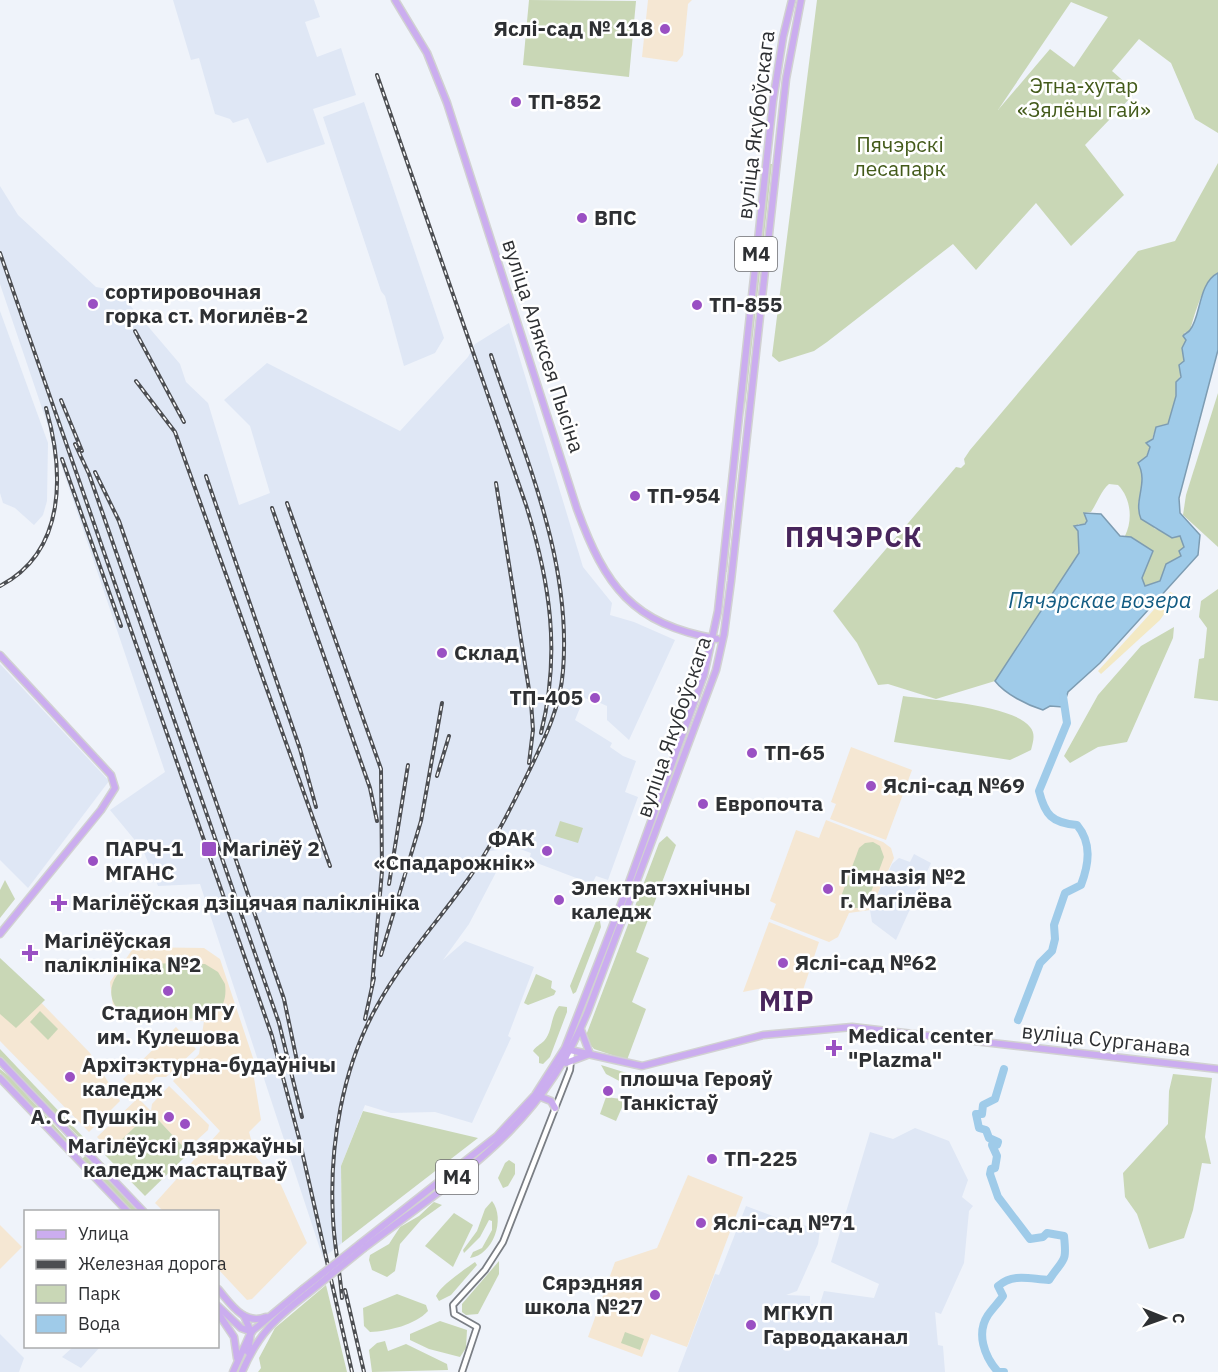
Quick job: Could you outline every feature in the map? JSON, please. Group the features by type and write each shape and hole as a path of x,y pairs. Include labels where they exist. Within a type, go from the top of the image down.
{"main road":[{"name":"вуліца Аляксея Пысіна","path":"395,0 427,53 447,103 577,509 603,570 613,586 647,615 690,634 723,640"},
{"name":"вуліца Якубоўскага","path":"271,1320 486,1147 538,1096 564,1065 704,675 714,639 773,101 792,0"},
{"name":"вуліца Якубоўскага","path":"538,1096 581,1029 716,670 723,640 786,79 801,0"},
{"path":"0,655 114,782 113,792 101,810 0,934"},
{"name":"вуліца Сурганава","path":"569,1049 642,1066 773,1033 852,1027 1218,1069"},
{"path":"564,1065 591,1054 581,1029"},
{"path":"0,1061 142,1210"},
{"path":"0,1078 126,1210"},
{"path":"538,1096 551,1101 555,1108"},
{"path":"219,1290 243,1315 252,1332 246,1364"},
{"path":"219,1307 237,1324 252,1332"},
{"path":"219,1315 236,1343 237,1360"},
{"path":"243,1315 255,1320 271,1320"},
{"path":"237,1324 245,1324 243,1315"},
{"name":"М4","path":"233,1372 252,1332 271,1320"},
{"name":"М4","path":"242,1372 271,1320"}],"street":[{"path":"462,1372 477,1327 457,1317 452,1311 453,1305 472,1286 503,1242 572,1060 569,1049"}],"shaded area":[{"path":"173,0 314,0 320,17 305,22 317,57 341,48 356,95 313,109 325,144 267,163 248,118 233,123 230,119 215,114 199,58 191,60"},
{"name":"Яслі-сад № 118","path":"648,0 692,0 688,4 683,55 677,62 642,57"},
{"path":"364,102 444,338 435,353 404,366 385,296 381,291 323,117"},
{"path":"0,186 18,215 96,287 118,291 180,364 186,382 208,403 239,505 270,493 250,426 224,400 267,363 400,431 468,357 475,344 509,323 583,567 612,603 610,615 634,622 675,640 629,740 607,720 607,706 598,702 584,698 575,720 612,743 610,747 623,756 636,761 625,792 638,797 608,880 596,876 592,884 529,860 531,853 503,843 498,850 490,851 474,877 488,857 503,859 469,924 443,960 465,941 534,967 508,1036 511,1038 472,1123 435,1112 391,1113 365,1105 341,1166 342,1243 323,1258 200,884 158,886 143,850 110,810 165,772 0,284"},
{"path":"0,311 48,443 47,501 43,515 34,525 15,508 3,503 0,493"},
{"path":"0,664 109,781 28,888 0,860"},
{"name":"Яслі-сад №69","path":"851,747 912,770 886,840 830,819 836,804 831,802"},
{"name":"Гімназія №2 г. Магілёва","path":"826,820 883,842 891,848 894,858 870,910 849,913 838,937 829,942 770,919 776,904 770,901 796,830 819,838"},
{"path":"914,854 931,863 896,940 872,922 870,910 892,864 899,858 910,862"},
{"name":"Яслі-сад №62","path":"769,922 819,942 803,990 793,996 763,988 743,992"},
{"path":"134,947 204,948 220,959 255,1064 245,1067 254,1078 261,1120 249,1132 256,1157 281,1185 307,1243 252,1299 247,1300 219,1270 219,1210 162,1210 155,1203 220,1131 173,1081 199,1054 204,1021 135,1019 118,1012 113,1006 110,982"},
{"name":"Архітэктурна-будаўнічы каледж","path":"26,987 90,1053 120,1101 89,1132 0,1041 0,1007"},
{"path":"176,1027 196,1049 166,1077 156,1077 138,1095 123,1079"},
{"path":"169,1086 209,1125 208,1130 186,1150 151,1112 110,1151 97,1137 138,1098 151,1111 152,1104"},
{"path":"915,1128 949,1141 968,1180 962,1197 973,1206 969,1211 964,1263 941,1314 935,1312 938,1345 943,1346 945,1372 678,1372 715,1274 719,1275 746,1206 789,1222 820,1229 818,1244 797,1291 786,1295 810,1296 810,1304 820,1304 824,1291 874,1298 879,1284 831,1262 870,1132 893,1139"},
{"name":"Сярэдняя школа №27","path":"688,1175 743,1197 687,1347 651,1334 642,1357 588,1337 615,1262 657,1248"},
{"path":"0,1225 22,1247 0,1269"},
{"path":"0,1334 24,1358 19,1372 0,1372"},
{"path":"72,1348 99,1348 81,1368 62,1357"}],"green space":[{"path":"529,0 636,1 629,77 523,65"},
{"name":"Пячэрскі лесапарк","path":"817,0 1218,0 1218,133 1195,119 1171,63 1139,39 1112,71 1136,92 1085,145 1124,195 1071,246 1036,203 976,270 953,244 814,351 779,362 772,356","holes":["1071,2 1108,17 1074,67 1050,49 998,110"]},
{"path":"1218,163 1218,273 1204,290 1190,331 1184,333 1185,359 1182,372 1176,382 1176,396 1168,424 1156,427 1142,470 1144,481 1138,504 1155,529 1163,530 1172,538 1180,536 1185,547 1181,556 1166,564 1160,581 1145,586 1142,578 1153,551 1125,536 1130,516 1126,496 1118,485 1109,484 1091,512 1084,513 1087,521 1084,524 1078,524 1079,553 995,681 936,699 888,684 878,685 857,643 833,611 956,467 961,468 965,464 964,459 970,450 1138,251 1175,241"},
{"path":"770,164 772,164 744,416 746,384"},
{"path":"1218,393 1218,547 1183,515 1186,495"},
{"path":"742,420 727,572 726,572"},
{"path":"1218,589 1218,701 1194,698 1199,659 1204,658 1207,628 1199,617 1201,601"},
{"path":"1174,627 1173,638 1127,742 1098,747 1070,763 1064,756 1098,695 1141,646"},
{"path":"903,696 971,705 1007,713 1021,720 1032,730 1031,750 1010,760 894,742"},
{"path":"560,821 583,828 578,843 555,836"},
{"path":"667,836 676,845 636,952 649,958 632,1002 646,1009 627,1060 594,1049 585,1038 659,843"},
{"path":"873,842 880,846 884,857 867,903 860,908 851,908 844,902 842,894 859,848 865,843"},
{"path":"5,880 15,899 0,918 0,890"},
{"path":"596,921 600,921 601,927 576,992 573,994 570,986"},
{"path":"0,958 45,1000 16,1028 0,1014"},
{"name":"Стадион МГУ им. Кулешова","path":"132,963 205,964 218,972 225,984 222,1006 215,1013 207,1016 186,1019 139,1018 124,1014 113,1001 112,987 119,973"},
{"path":"536,974 552,981 551,988 556,991 554,995 528,1005 524,1003"},
{"path":"559,1006 567,1007 567,1012 550,1057 543,1064 539,1063 539,1057 533,1051 547,1037"},
{"path":"40,1011 58,1029 48,1040 30,1022"},
{"path":"0,1049 86,1140 85,1143 0,1057"},
{"path":"601,1065 630,1074 637,1079 625,1084 606,1074"},
{"path":"0,1069 75,1148 72,1149 0,1073"},
{"path":"1173,1074 1212,1078 1205,1137 1211,1164 1202,1163 1193,1210 1184,1238 1149,1249 1137,1214 1125,1197 1123,1173 1168,1124 1169,1091"},
{"path":"606,1097 621,1099 623,1105 616,1121 600,1114"},
{"path":"363,1111 478,1138 342,1243 341,1166"},
{"path":"151,1112 189,1153 145,1196 105,1155"},
{"path":"86,1155 138,1210 131,1210 82,1159"},
{"path":"509,1160 515,1164 515,1174 508,1186 503,1188 498,1178 505,1163"},
{"path":"492,1201 498,1217 495,1235 485,1250 470,1258 473,1252 482,1248 492,1230 492,1221 489,1220 480,1237 464,1253 463,1250 477,1231 485,1209"},
{"path":"434,1202 442,1205 421,1220 400,1244 395,1271 387,1277 372,1270 370,1255 389,1244 400,1227 419,1216"},
{"path":"454,1213 473,1225 453,1267 425,1246"},
{"path":"499,1261 499,1274 478,1314 466,1315 462,1312 462,1304"},
{"path":"475,1262 477,1265 451,1295 439,1301 436,1296 442,1287"},
{"path":"326,1285 347,1372 258,1372 261,1368 259,1358 275,1328"},
{"path":"397,1294 426,1305 428,1311 416,1320 401,1326 370,1332 364,1326 363,1308"},
{"path":"440,1321 467,1330 466,1348 460,1357 429,1349 410,1340 410,1334"},
{"path":"625,1332 644,1339 640,1350 621,1343"},
{"path":"385,1341 388,1351 406,1344 447,1364 448,1370 372,1372 369,1350 377,1343"}],"sand":[{"path":"1170,592 1177,595 1160,620 1101,674 1098,671"}],"water":[{"name":"Пячэрскае возера","path":"1218,273 1218,350 1179,498 1180,513 1200,535 1198,555 1100,663 1068,692 1063,707 1050,706 1043,710 1030,705 1010,695 995,681 1079,553 1078,531 1074,526 1085,524 1087,521 1084,513 1101,514 1120,536 1131,537 1153,551 1142,578 1145,586 1160,581 1166,564 1181,556 1179,551 1184,547 1180,536 1172,538 1141,519 1139,505 1142,478 1138,463 1147,456 1150,447 1146,443 1153,439 1156,427 1168,424 1176,396 1176,382 1181,377 1179,365 1184,361 1182,348 1186,340 1183,336 1194,324 1207,284"}],"waterway":[{"path":"1018,1020 1040,963 1052,951 1055,939 1054,925 1065,893 1081,885 1087,862 1087,846 1082,832 1077,825 1061,822 1051,816 1044,806 1039,791 1067,723 1063,696"},
{"path":"1004,1069 995,1099 983,1105 982,1114 976,1114 979,1128 986,1130 989,1138 998,1142 997,1145 992,1145 997,1156 995,1168 991,1169 990,1174 998,1197 1030,1239 1043,1237 1047,1233 1064,1236 1065,1251 1063,1260 1049,1280 1016,1278 998,1286 1003,1296 984,1322 982,1337 993,1366 998,1372 1004,1372"}],"railway":[{"path":"377,75 526,505 541,562 547,590 551,646 547,703 541,733"},
{"path":"0,253 272,1036 299,1138 352,1372"},
{"path":"135,331 184,422"},
{"path":"342,1298 334,1228 333,1164 340,1109 355,1055 365,1030 387,989 469,878 501,826 546,735 559,698 563,671 564,630 553,550 531,471 491,355"},
{"path":"136,381 175,432 330,866"},
{"path":"61,400 82,451"},
{"path":"0,586 22,571 38,552 49,531 55,508 56,457 46,408"},
{"path":"75,444 89,474 279,1023 302,1117"},
{"path":"62,459 121,626"},
{"path":"95,472 119,521 284,999 297,1061"},
{"path":"206,476 300,749 316,807"},
{"path":"496,483 531,702 533,730 529,763"},
{"path":"287,503 381,769 382,871 372,986"},
{"path":"272,508 370,788 377,821"},
{"path":"381,955 421,821 442,703"},
{"path":"437,776 449,736"},
{"path":"389,884 408,765"},
{"path":"365,1019 374,978"},
{"path":"345,1290 364,1372"}],"place":[{"name":"Яслі-сад № 118","path":"665,29"},
{"name":"ТП-852","path":"516,102"},
{"name":"ВПС","path":"582,218"},
{"name":"сортировочная горка ст. Могилёв-2","path":"93,304"},
{"name":"ТП-855","path":"697,305"},
{"name":"ТП-954","path":"635,496"},
{"name":"Склад","path":"442,653"},
{"name":"ТП-405","path":"595,698"},
{"name":"ТП-65","path":"752,753"},
{"name":"Яслі-сад №69","path":"871,786"},
{"name":"Европочта","path":"703,804"},
{"name":"Магілёў 2","path":"209,849"},
{"name":"ФАК «Спадарожнік»","path":"547,851"},
{"name":"ПАРЧ-1 МГАНС","path":"93,861"},
{"name":"Гімназія №2 г. Магілёва","path":"828,889"},
{"name":"Электратэхнічны каледж","path":"559,900"},
{"name":"Магілёўская дзіцячая паліклініка","path":"59,903"},
{"name":"Магілёўская паліклініка №2","path":"30,953"},
{"name":"Яслі-сад №62","path":"783,963"},
{"name":"Стадион МГУ им. Кулешова","path":"168,991"},
{"name":"Medical center \"Plazma\"","path":"834,1048"},
{"name":"Архітэктурна-будаўнічы каледж","path":"70,1077"},
{"name":"плошча Герояў Танкістаў","path":"608,1091"},
{"name":"А. С. Пушкін","path":"169,1117"},
{"name":"Магілёўскі дзяржаўны каледж мастацтваў","path":"185,1124"},
{"name":"ТП-225","path":"712,1159"},
{"name":"Яслі-сад №71","path":"701,1223"},
{"name":"Сярэдняя школа №27","path":"655,1295"},
{"name":"МГКУП Гарводаканал","path":"751,1325"}],"district":[{"name":"ПЯЧЭРСК","path":"854,538"},
{"name":"МІР","path":"787,1002"}],"park label":[{"name":"Этна-хутар «Зялёны гай»","path":"1084,98"}]}
